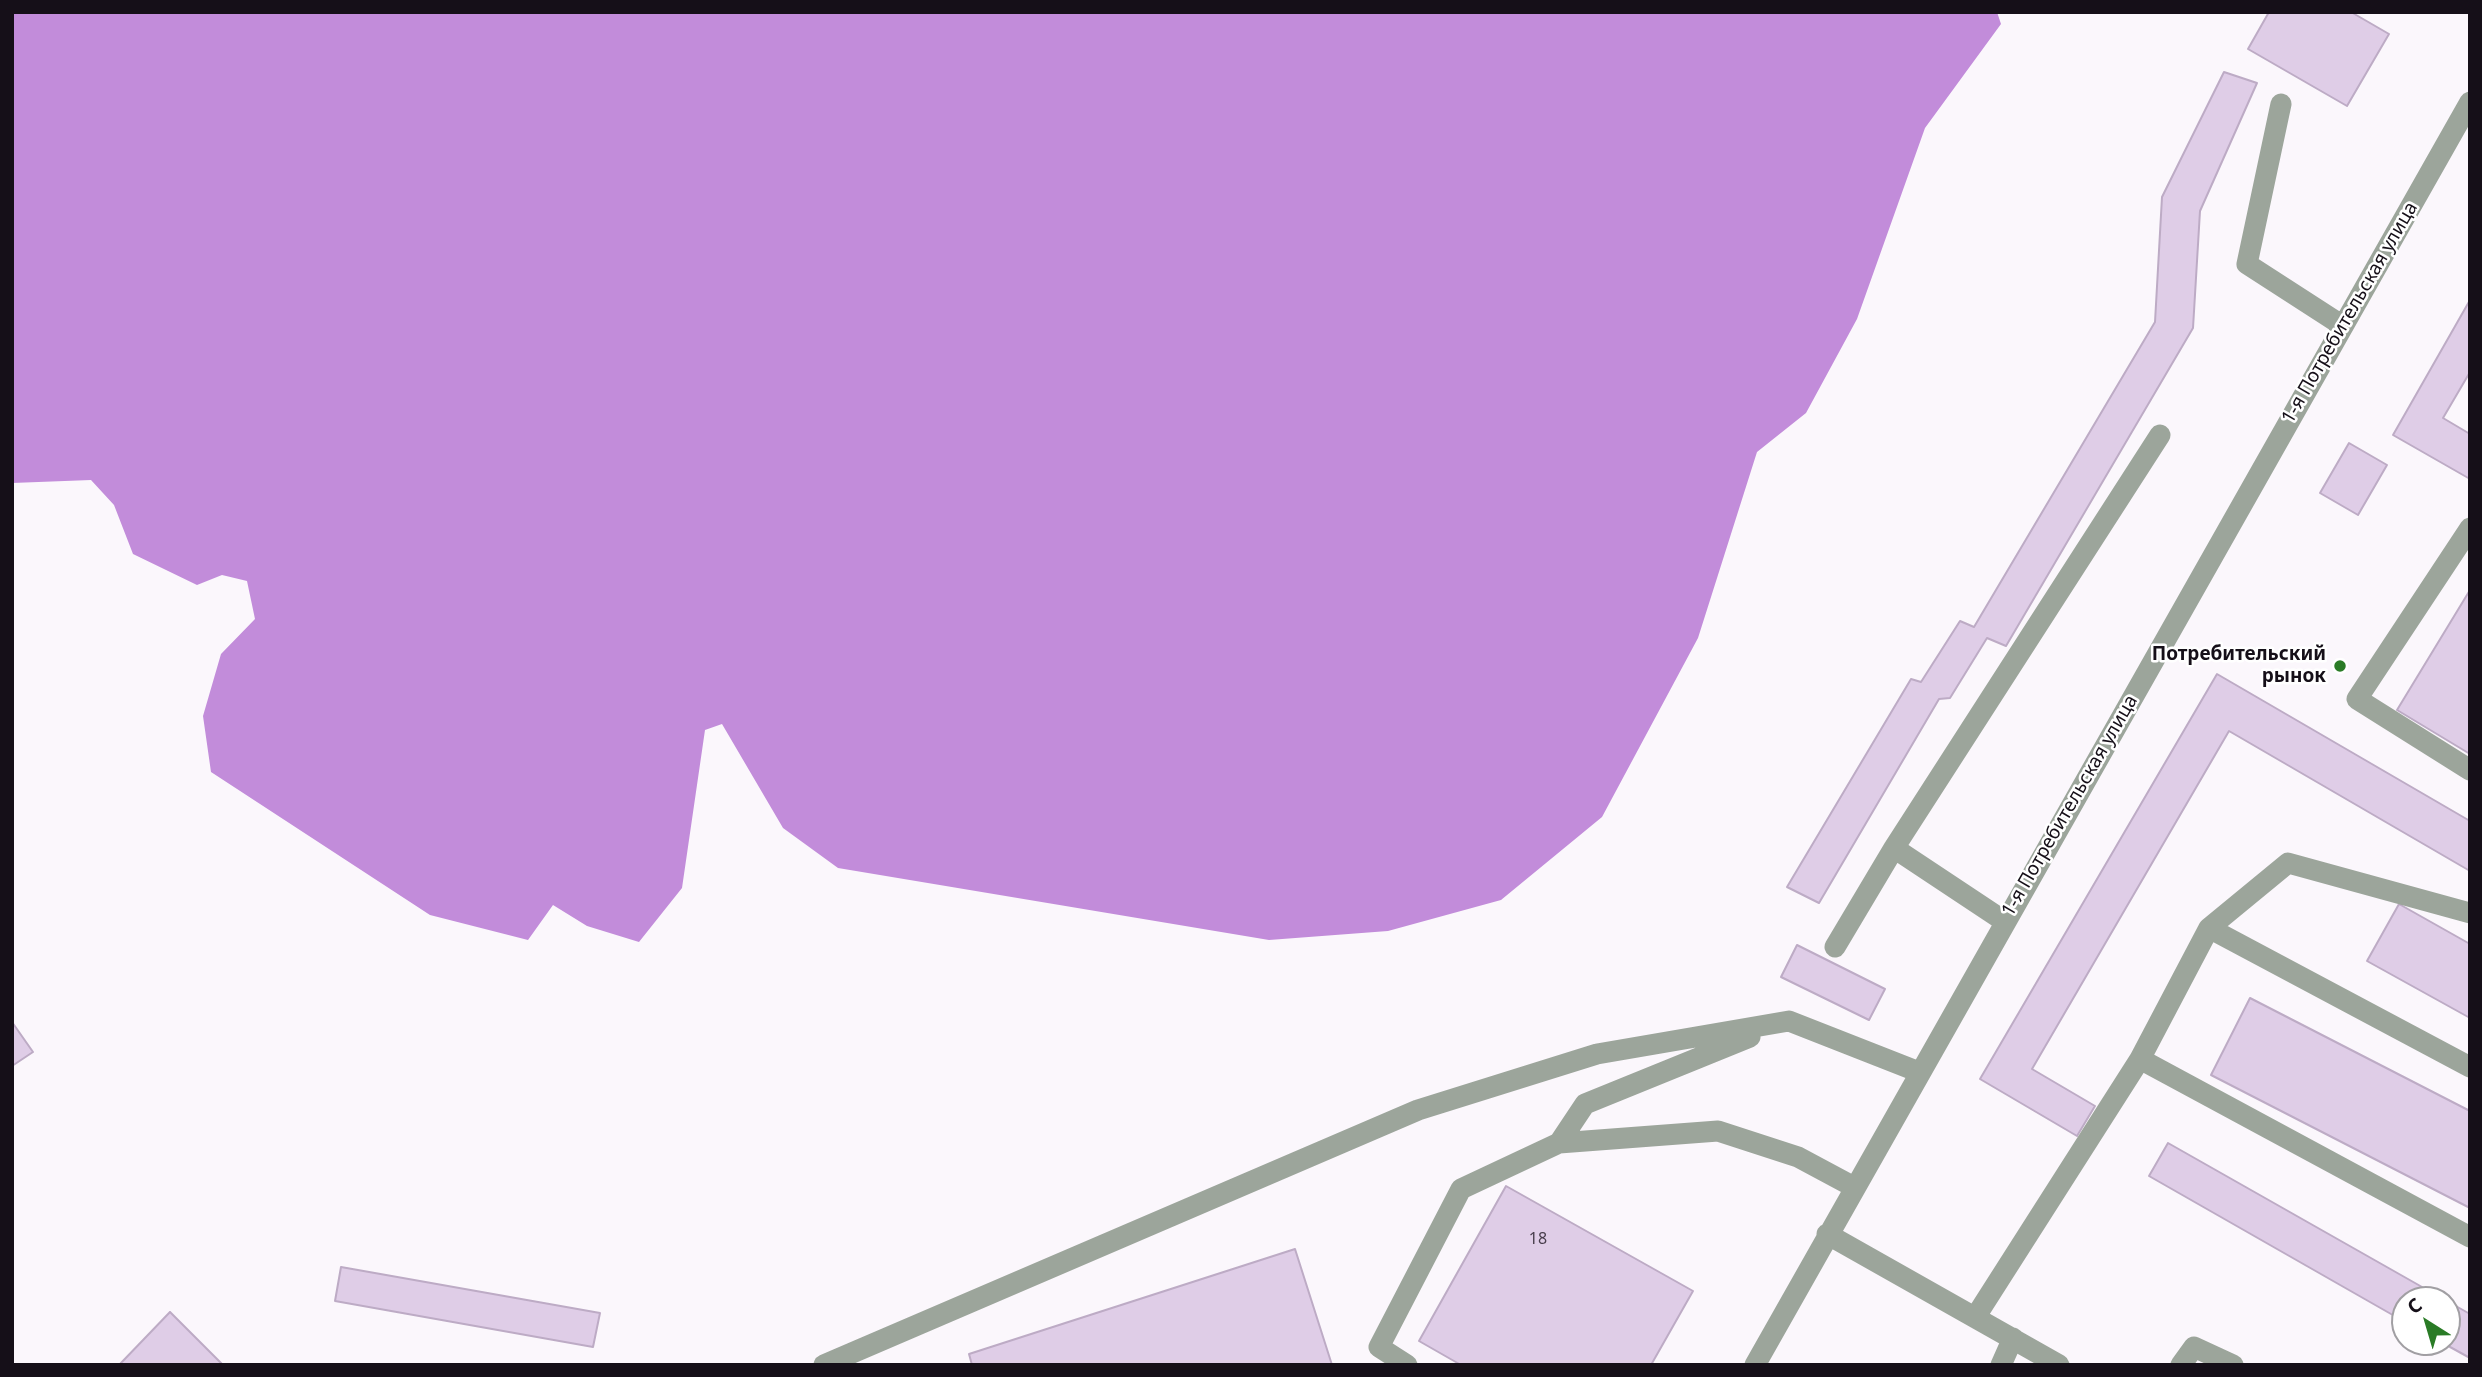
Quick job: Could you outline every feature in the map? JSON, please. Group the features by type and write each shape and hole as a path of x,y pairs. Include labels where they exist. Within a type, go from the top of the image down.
{"street":[{"name":"1-я Потребительская улица","path":"1755,1365 2470,102"},
{"path":"2281,104 2247,264 2343,326"},
{"path":"1835,947 1894,848 2160,435"},
{"path":"2470,528 2357,699 2470,771"},
{"path":"1894,848 2004,921"},
{"path":"1976,1316 2140,1059 2210,928 2288,863 2470,914"},
{"path":"2210,928 2470,1067"},
{"path":"824,1365 1418,1110 1597,1054 1789,1021 1919,1072"},
{"path":"1559,1143 1586,1104 1789,1021"},
{"path":"2140,1059 2470,1237"},
{"path":"1407,1365 1379,1347 1461,1189 1559,1143 1717,1131 1798,1157 1854,1186"},
{"path":"1827,1234 2059,1365"},
{"path":"2001,1365 2013,1338"},
{"path":"2181,1365 2194,1347 2233,1365"}],"shaded area":[{"path":"12,12 1997,12 2001,24 1925,128 1857,319 1806,413 1757,452 1698,638 1602,817 1501,900 1388,931 1269,940 838,868 783,828 722,724 705,730 682,888 639,942 587,926 553,905 528,940 430,915 211,772 203,716 221,654 255,619 247,581 222,575 197,585 133,554 114,505 91,480 12,483"}],"building":[{"path":"2269,12 2351,12 2389,34 2347,106 2248,49"},
{"path":"2224,72 2257,83 2200,211 2193,328 2006,646 1987,638 1950,698 1939,699 1819,903 1787,887 1911,679 1921,682 1960,621 1974,627 2155,322 2162,197"},
{"path":"2470,300 2470,372 2443,418 2470,434 2470,479 2393,435"},
{"path":"2349,443 2387,465 2358,515 2320,493"},
{"path":"2470,590 2470,754 2397,710"},
{"path":"2217,674 2470,821 2470,871 2229,731 2032,1069 2095,1106 2077,1136 1980,1079"},
{"path":"2399,904 2470,944 2470,1018 2367,961"},
{"path":"1797,945 1885,989 1869,1020 1781,977"},
{"path":"2250,998 2470,1111 2470,1208 2211,1075"},
{"path":"12,1022 33,1052 12,1066"},
{"path":"2168,1143 2420,1286 2391,1286 2391,1314 2149,1176"},
{"path":"1506,1186 1693,1291 1651,1365 1461,1365 1419,1341"},
{"path":"1295,1249 1332,1365 972,1365 969,1354"},
{"path":"341,1267 600,1313 593,1347 335,1301"},
{"path":"2461,1309 2470,1314 2470,1358 2461,1353"},
{"path":"170,1312 223,1365 120,1364"}],"place":[{"name":"Потребительский рынок","path":"2340,666"}]}
